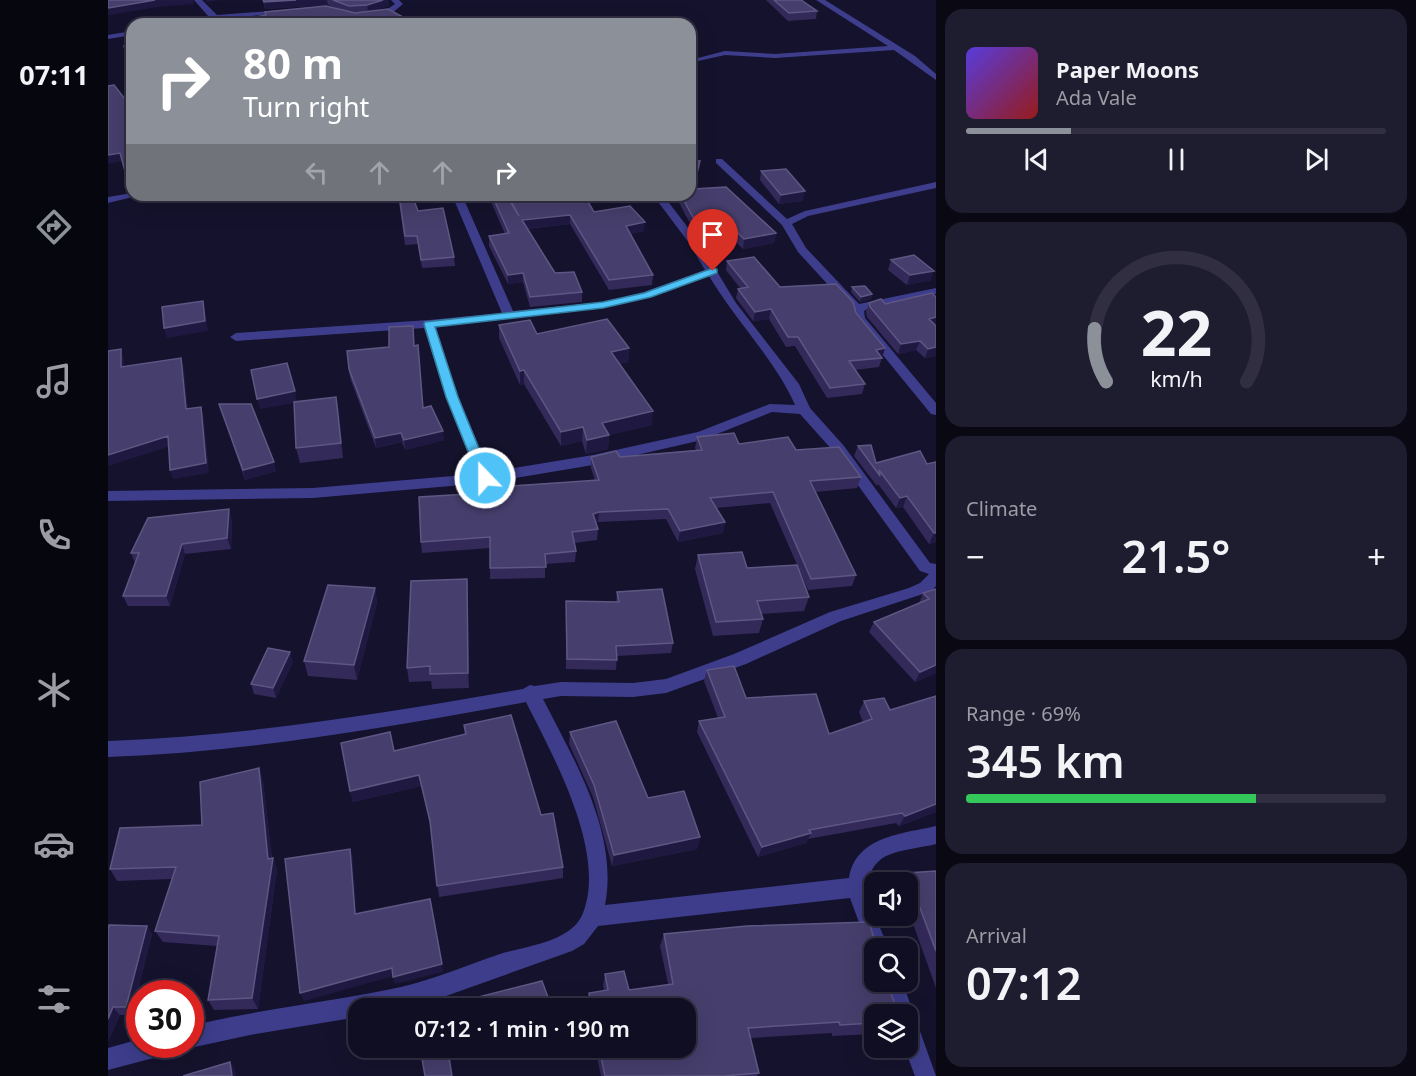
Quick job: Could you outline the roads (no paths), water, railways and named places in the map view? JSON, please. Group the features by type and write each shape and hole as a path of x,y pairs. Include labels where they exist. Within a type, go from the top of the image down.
{"street":[{"path":"198,0 213,16 217,17"},
{"path":"361,17 395,9 399,4 395,0"},
{"path":"820,0 912,58 936,78"},
{"path":"213,18 293,11"},
{"path":"108,37 126,34"},
{"path":"698,59 724,53 775,56 893,48"},
{"path":"719,161 786,223 802,250 858,310 859,319 936,411"},
{"path":"786,223 805,214 936,185"},
{"path":"108,200 126,197"},
{"path":"460,201 509,315"},
{"path":"663,201 694,242 731,304 794,387 804,410 839,449 924,567 936,570"},
{"path":"236,337 429,324 603,305 647,295 713,271"},
{"path":"858,310 865,305 936,291"},
{"path":"429,324 452,397 485,478"},
{"path":"108,496 313,493 485,478 593,460 702,436 770,408 804,410"},
{"path":"108,749 166,747 307,732 381,722 530,692 561,688 633,690 666,686 740,659 836,616 914,592 926,587 936,576"},
{"path":"204,1034 282,1017 361,1005 434,990 495,966 551,948 580,935 593,916 597,895 596,842 566,764 530,692"},
{"path":"875,938 857,887 860,867 877,851 936,835"},
{"path":"593,916 857,887"},
{"path":"108,1059 126,1054"},
{"path":"918,1054 926,1076"}]}
